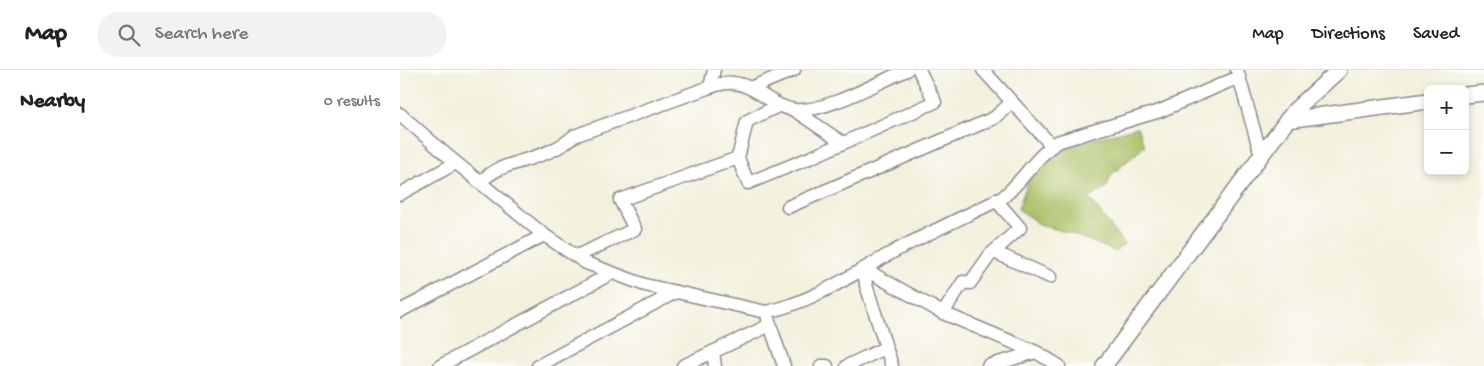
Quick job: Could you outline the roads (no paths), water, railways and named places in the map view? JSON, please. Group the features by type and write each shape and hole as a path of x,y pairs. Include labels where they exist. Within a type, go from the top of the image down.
{"main road":[{"path":"1104,366 1287,120 1295,110 1339,70"},
{"path":"1469,95 1484,93"},
{"path":"1287,120 1424,101"}],"street":[{"path":"710,87 714,70"},
{"path":"750,88 794,70"},
{"path":"479,182 497,169 541,156 564,146 574,136 710,87 732,82 750,88 778,106 794,110 813,110 906,70"},
{"path":"778,106 747,120 738,158 748,182 936,102 919,70"},
{"path":"984,70 1011,103 1052,146"},
{"path":"400,114 544,235 577,256 612,273 645,285 766,312 784,308 824,292 996,200 1015,187 1043,152 1052,146 1095,129 1160,111 1238,74 1261,155"},
{"path":"788,207 994,118 1011,103"},
{"path":"794,110 843,143"},
{"path":"577,256 635,229 620,200 738,158"},
{"path":"400,194 456,163"},
{"path":"943,313 964,282 970,283 994,252 1020,228 996,200"},
{"path":"400,311 544,235"},
{"path":"994,252 1050,277"},
{"path":"864,269 943,313 1036,352 1059,366"},
{"path":"864,269 866,285 892,366"},
{"path":"440,366 612,273"},
{"path":"538,366 676,292"},
{"path":"766,312 784,366"},
{"path":"683,366 770,324"},
{"path":"847,366 885,348"},
{"path":"713,352 715,366"},
{"path":"988,366 1036,352"},
{"path":"821,366 827,366"}]}
